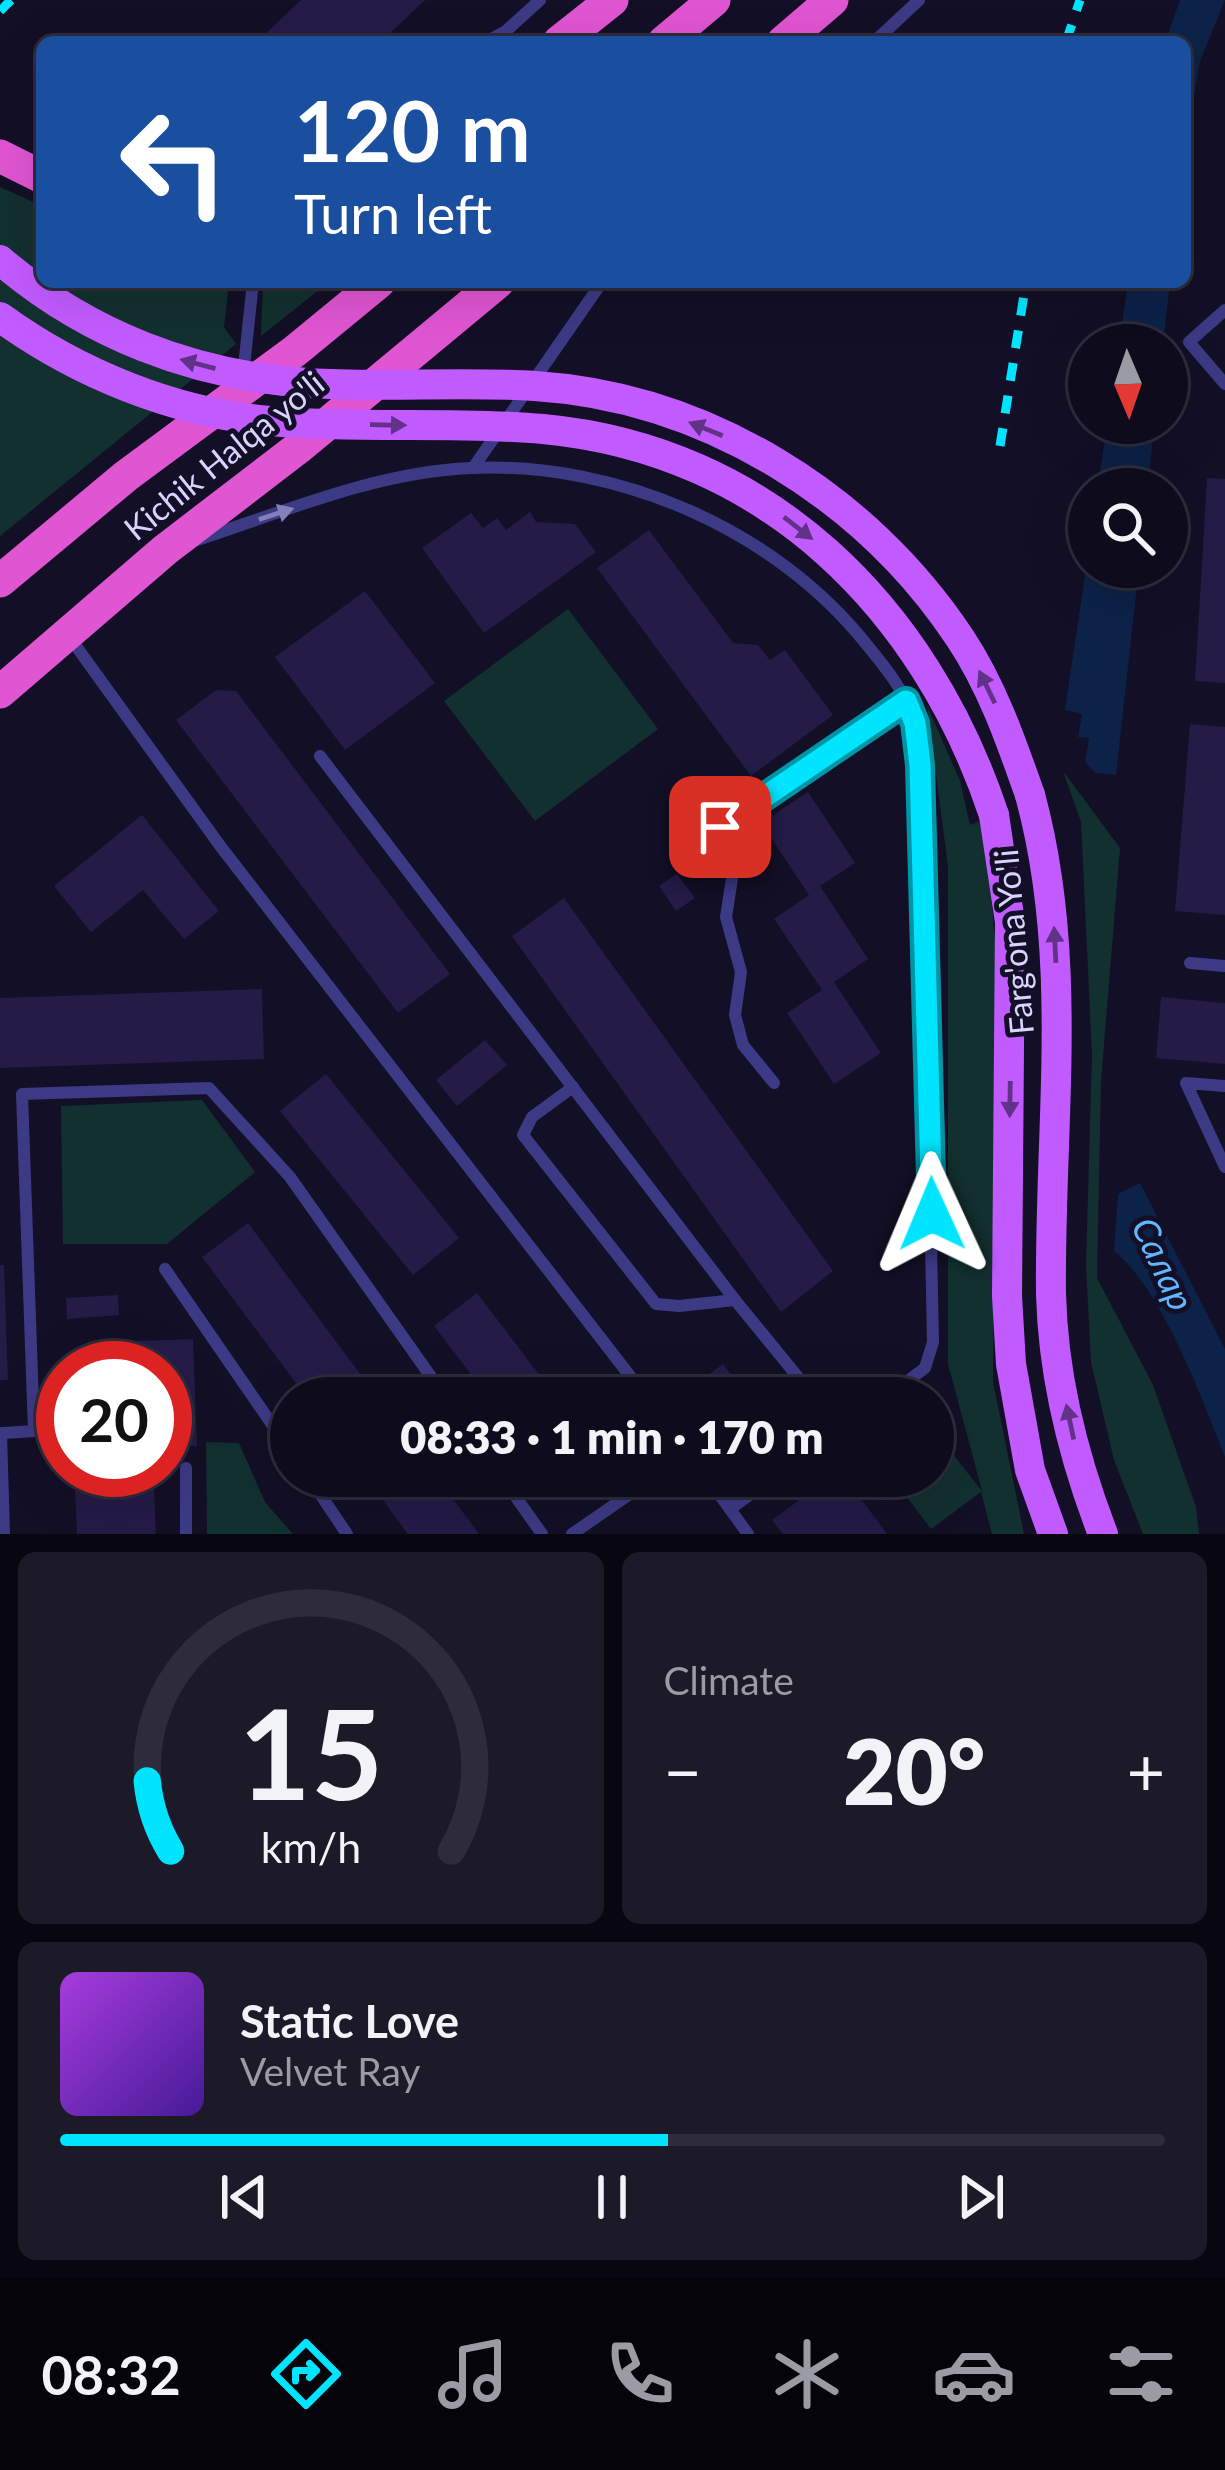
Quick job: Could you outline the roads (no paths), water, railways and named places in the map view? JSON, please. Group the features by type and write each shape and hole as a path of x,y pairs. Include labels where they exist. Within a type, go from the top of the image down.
{"highway":[{"path":"566,36 611,0"},
{"path":"671,36 714,0"},
{"path":"789,36 832,0"},
{"path":"0,156 36,174"},
{"name":"Kichik Halqa yo'li","path":"0,581 126,476 368,288"},
{"name":"Kichik Halqa yo'li","path":"0,692 165,550 298,448 491,288"}],"main road":[{"name":"Farg'ona Yo'li","path":"0,260 41,294 109,333 204,366 310,383 536,386 575,391 694,423 767,457 838,503 930,599 981,672 1030,795 1046,851 1054,913 1059,1039 1051,1297 1069,1422 1103,1534"},
{"name":"Farg'ona Yo'li","path":"0,317 70,362 124,385 208,411 296,423 571,432 645,450 751,494 814,540 899,628 944,697 994,815 1010,922 1010,1348 1019,1427 1047,1525"}],"lane":[{"path":"496,36 540,0"},
{"path":"880,36 919,0"},
{"path":"242,390 252,288"},
{"path":"473,468 598,288"},
{"path":"1225,310 1189,342 1225,384"},
{"path":"165,550 408,474 512,469 609,484 714,522 764,550 834,608 878,658 906,701 919,743 933,1342 925,1368 913,1377"},
{"path":"68,635 220,847 630,1377"},
{"path":"774,1083 742,1045 735,1015 741,973 726,917 733,872 720,827 906,701"},
{"path":"320,756 798,1377"},
{"path":"1190,963 1225,966"},
{"path":"1225,1086 1186,1083 1225,1167"},
{"path":"4,1534 2,1433 34,1431 22,1094 209,1088 290,1178 431,1377"},
{"path":"573,1088 532,1117 523,1136 656,1304 735,1300"},
{"path":"165,1269 270,1422"},
{"path":"185,1497 186,1534"},
{"path":"322,1497 347,1534"},
{"path":"516,1497 542,1534"},
{"path":"572,1534 626,1497"},
{"path":"721,1497 748,1534"},
{"path":"730,1509 747,1497"}],"water":[{"path":"1180,0 1225,0 1200,61 1191,113 1191,36 1167,36"},
{"path":"1127,288 1169,288 1165,324 1122,324"},
{"path":"1104,444 1152,444 1150,468 1101,468"},
{"path":"1083,588 1137,588 1116,775 1096,773 1085,762 1089,738 1078,737 1082,714 1065,710"},
{"name":"Салар","path":"1140,1183 1225,1349 1225,1457 1164,1318 1132,1268 1114,1251 1118,1194"}],"railway":[{"path":"0,11 11,0"},
{"path":"1068,36 1080,0"},
{"path":"1000,446 1025,288"}]}
